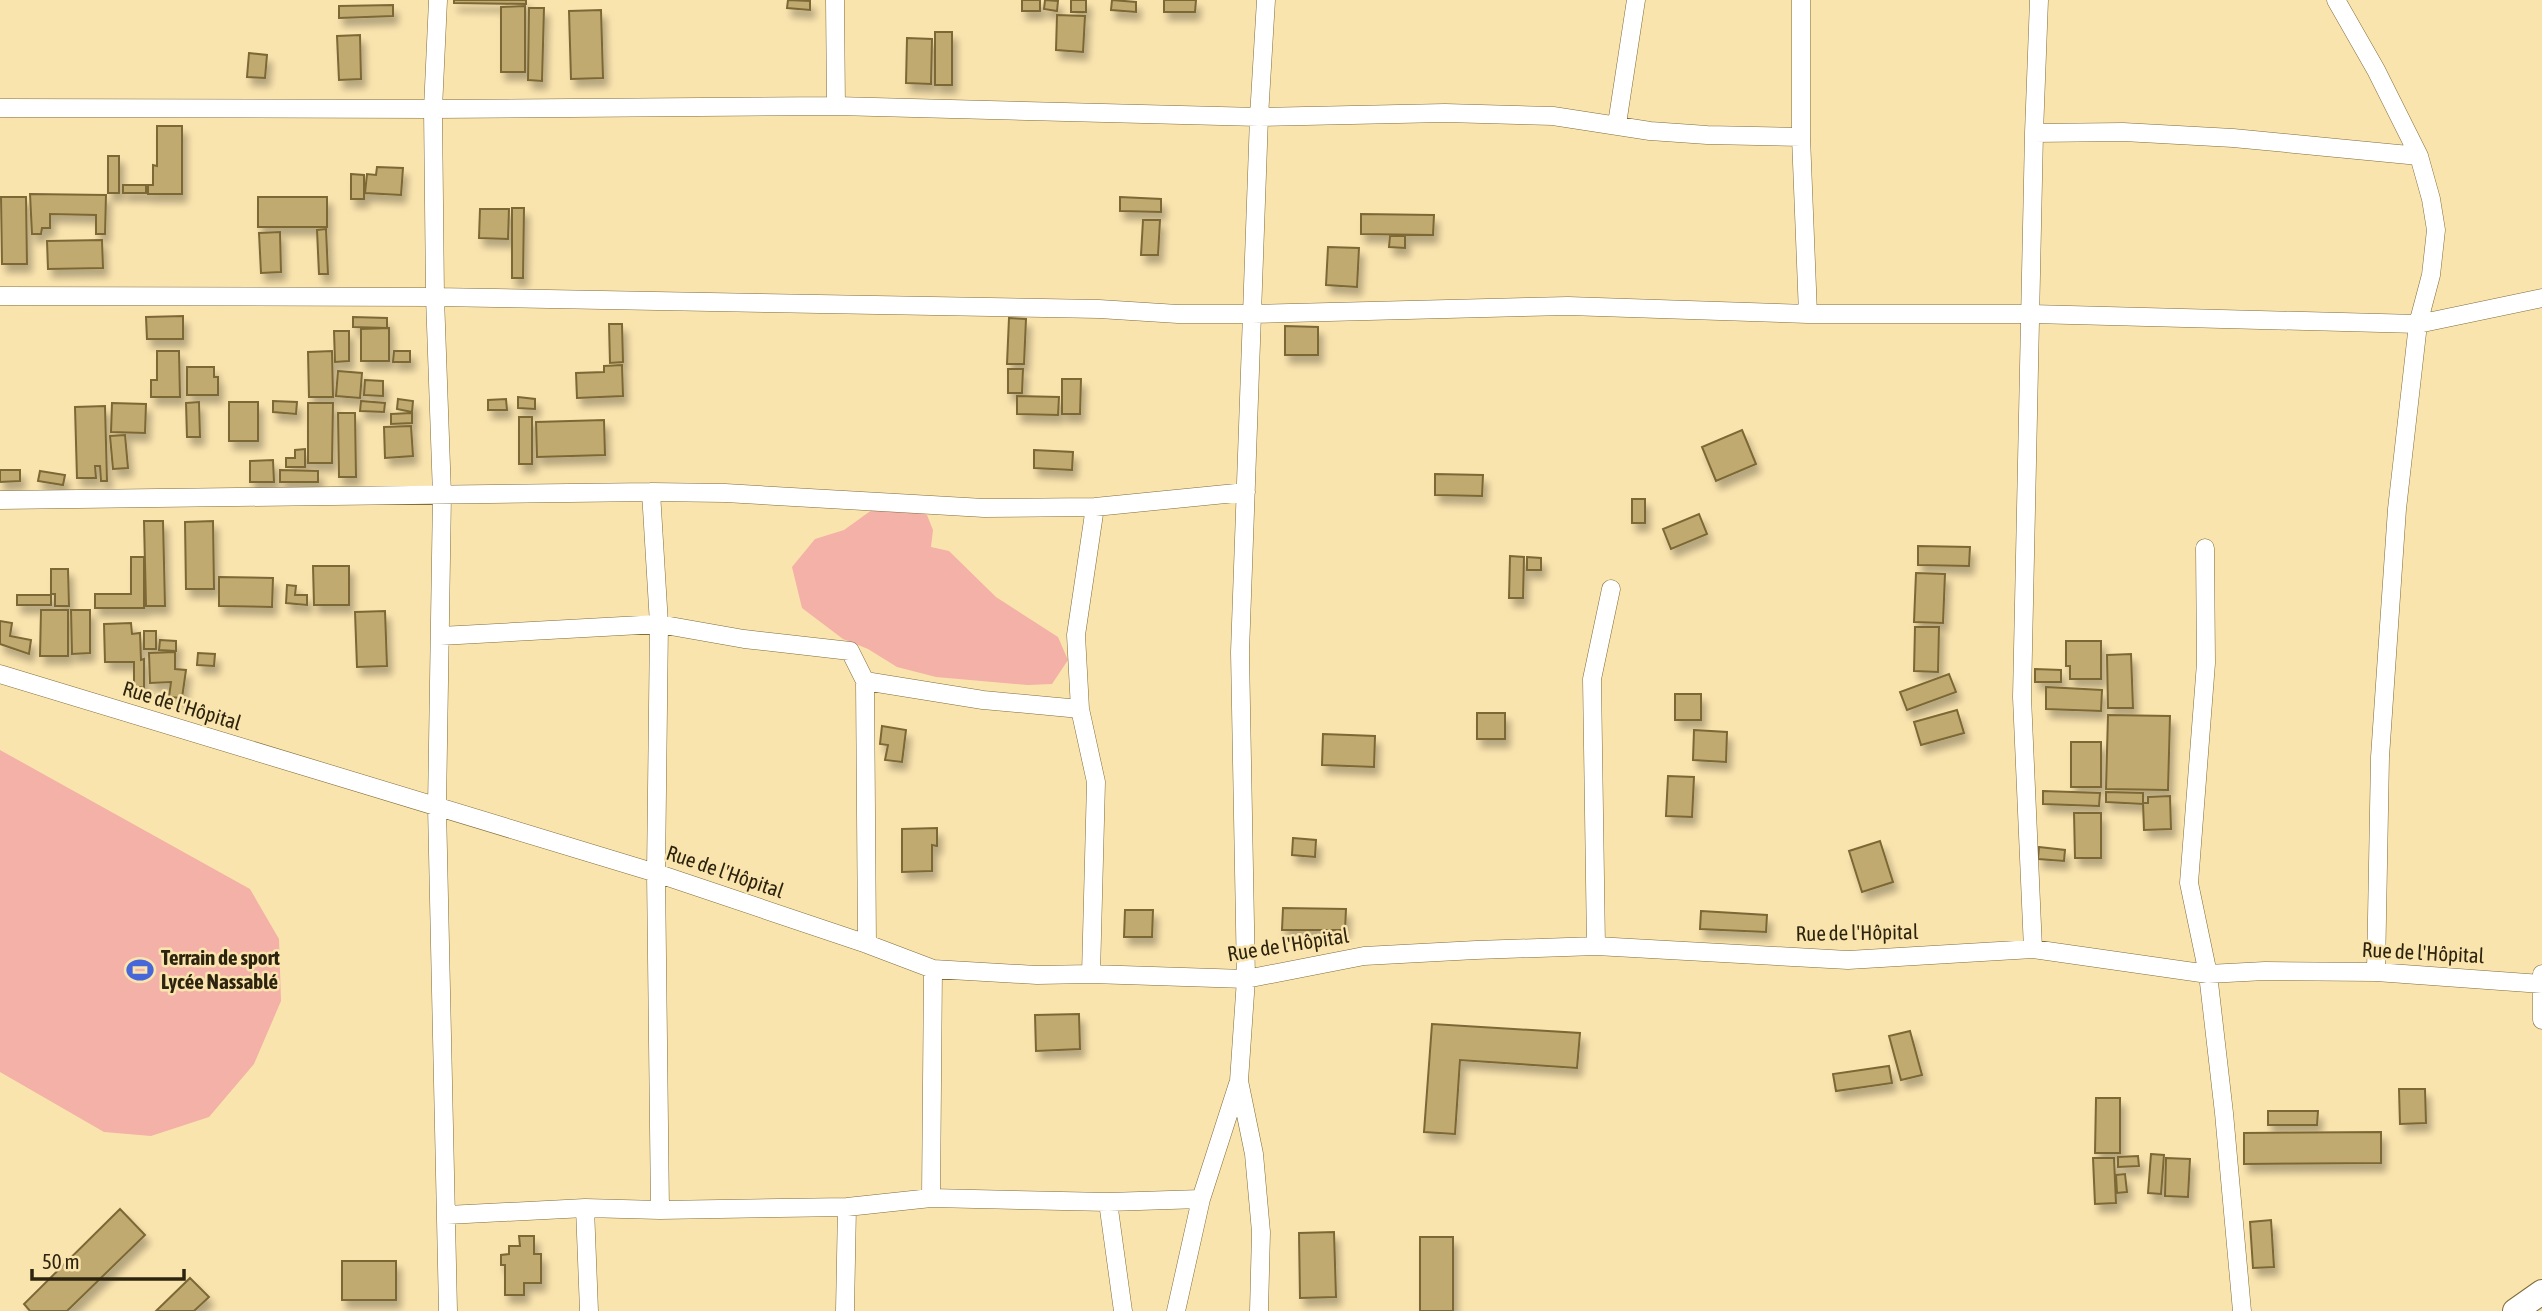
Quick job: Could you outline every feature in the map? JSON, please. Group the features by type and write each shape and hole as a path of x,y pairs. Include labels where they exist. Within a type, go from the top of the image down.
{"main road":[{"path":"2515,1311 2542,1292"}],"street":[{"path":"438,0 433,109 435,296 442,495 437,807 448,1311"},
{"path":"835,0 836,106"},
{"path":"1176,1311 1201,1199 1239,1081 1246,979 1240,652 1259,117 1266,0"},
{"path":"1617,124 1636,0"},
{"path":"1801,0 1801,137 1808,314"},
{"path":"2033,949 2022,697 2039,0"},
{"path":"2336,0 2376,70 2419,156 2436,230 2431,275 2417,324 2397,509 2380,757 2376,972"},
{"path":"0,108 836,106 1259,117 1445,113 1552,116 1650,131 1707,135 1801,137"},
{"path":"2034,133 2123,132 2220,137 2419,156"},
{"path":"0,296 435,296 1252,314 1568,306 1808,314 2031,314 2417,324 2542,298"},
{"path":"0,500 652,492 725,493 984,508 1095,507 1246,492"},
{"path":"652,492 659,624 656,873 660,1210"},
{"path":"1091,974 1096,782 1080,709 1076,635 1095,507"},
{"path":"2205,548 2206,663 2189,883 2208,974 2242,1311"},
{"path":"1596,946 1592,678 1611,589"},
{"path":"440,636 659,624 744,639 850,651 865,681 867,944"},
{"name":"Rue de l'Hôpital","path":"0,674 656,873 933,969 1037,975 1246,979 1364,956 1596,946 1848,960 2033,949 2208,974 2264,971 2376,972 2542,980"},
{"path":"865,681 983,700 1080,709"},
{"path":"931,1198 933,969"},
{"path":"2542,980 2542,1020"},
{"path":"1239,1081 1254,1154 1261,1232 1259,1311"},
{"path":"447,1215 586,1208 660,1210 847,1207 931,1198 1108,1202 1201,1199"},
{"path":"1108,1202 1123,1311"},
{"path":"845,1311 847,1207"},
{"path":"586,1208 589,1311"}],"shaded area":[{"path":"876,507 909,509 927,515 933,530 931,547 949,551 996,597 1058,637 1068,660 1052,684 1028,685 936,677 897,667 868,649 843,639 802,608 792,567 815,539 844,530"},
{"name":"Terrain de sport Lycée Nassablé","path":"0,750 250,889 279,939 281,1001 254,1064 209,1117 151,1136 104,1132 0,1072"}],"building":[{"path":"454,0 526,0 526,4 454,3"},
{"path":"788,0 810,1 810,10 787,8"},
{"path":"1022,0 1040,0 1040,11 1022,11"},
{"path":"1045,0 1058,1 1057,11 1044,9"},
{"path":"1071,0 1086,0 1086,12 1071,12"},
{"path":"1112,0 1136,2 1136,12 1111,10"},
{"path":"1164,0 1196,0 1195,12 1164,12"},
{"path":"393,5 393,16 339,18 339,6"},
{"path":"525,6 525,72 501,72 501,7"},
{"path":"529,8 544,8 542,81 528,80"},
{"path":"601,10 603,78 571,79 569,11"},
{"path":"1057,15 1085,16 1083,52 1056,50"},
{"path":"935,32 952,32 952,85 935,85"},
{"path":"360,35 361,79 339,80 337,36"},
{"path":"907,38 932,39 931,84 906,83"},
{"path":"249,53 267,55 265,78 247,77"},
{"path":"157,126 182,126 182,194 148,194 148,185 153,185 153,165 157,166"},
{"path":"108,156 119,156 119,193 108,193"},
{"path":"377,167 403,168 401,195 365,193 367,174 376,175"},
{"path":"351,174 364,175 364,199 351,199"},
{"path":"123,185 146,185 146,193 123,193"},
{"path":"30,194 106,195 105,234 96,234 96,215 50,214 50,228 42,228 41,234 32,234"},
{"path":"1,197 26,197 27,264 2,264"},
{"path":"258,197 327,197 327,227 258,227"},
{"path":"1120,197 1161,199 1161,212 1120,211"},
{"path":"512,208 524,208 523,278 512,278"},
{"path":"480,209 509,209 508,239 479,238"},
{"path":"1361,214 1434,215 1433,235 1361,234"},
{"path":"1143,220 1160,220 1158,255 1141,255"},
{"path":"326,229 328,274 319,274 317,230"},
{"path":"280,232 281,272 261,273 259,233"},
{"path":"1390,236 1405,236 1405,248 1389,247"},
{"path":"102,240 103,268 48,269 47,241"},
{"path":"1328,247 1359,248 1357,287 1326,285"},
{"path":"183,316 183,339 147,339 146,317"},
{"path":"353,317 387,318 387,328 353,327"},
{"path":"1009,318 1026,319 1024,364 1007,364"},
{"path":"609,324 622,324 623,362 610,363"},
{"path":"1285,326 1318,327 1318,355 1285,355"},
{"path":"389,328 389,361 361,361 361,329"},
{"path":"334,331 349,331 349,361 335,362"},
{"path":"157,351 179,351 180,397 151,397 151,380 157,380"},
{"path":"332,351 333,397 309,397 308,352"},
{"path":"394,351 410,351 410,362 393,362"},
{"path":"622,365 623,396 577,398 576,373 604,372 604,366"},
{"path":"187,367 214,367 214,377 218,377 218,395 187,395"},
{"path":"1008,369 1023,369 1022,393 1008,393"},
{"path":"338,371 362,373 360,398 336,396"},
{"path":"1062,379 1081,379 1080,414 1062,414"},
{"path":"365,380 383,381 383,396 364,395"},
{"path":"1017,396 1059,397 1058,415 1017,414"},
{"path":"518,397 535,399 535,409 518,408"},
{"path":"398,399 413,401 412,412 397,409"},
{"path":"506,399 507,410 488,410 488,400"},
{"path":"273,401 297,402 296,414 273,412"},
{"path":"361,401 385,403 384,412 360,411"},
{"path":"199,402 200,437 187,437 186,403"},
{"path":"229,402 258,402 258,441 229,441"},
{"path":"112,403 146,404 145,433 111,432"},
{"path":"308,403 333,403 332,463 308,463"},
{"path":"105,406 107,481 101,481 100,466 95,466 96,478 77,478 75,407"},
{"path":"338,413 355,413 356,477 339,477"},
{"path":"412,413 412,423 391,424 391,414"},
{"path":"519,417 532,417 532,464 519,464"},
{"path":"604,420 605,455 537,457 536,422"},
{"path":"411,426 413,456 385,458 384,427"},
{"path":"1742,430 1756,464 1716,481 1702,447"},
{"path":"125,435 128,468 113,469 110,436"},
{"path":"305,449 305,467 286,467 286,458 295,458 295,450"},
{"path":"1034,450 1073,452 1072,470 1034,468"},
{"path":"273,460 274,482 250,482 250,461"},
{"path":"0,470 20,470 20,481 0,482"},
{"path":"280,470 318,471 318,482 280,482"},
{"path":"40,471 65,475 63,485 38,481"},
{"path":"1435,474 1483,475 1482,496 1435,495"},
{"path":"1632,499 1645,499 1645,523 1632,523"},
{"path":"1699,514 1707,534 1671,549 1663,529"},
{"path":"144,521 163,521 165,606 146,606"},
{"path":"213,521 214,589 186,589 185,522"},
{"path":"1918,546 1970,547 1969,566 1918,565"},
{"path":"1510,556 1524,557 1523,598 1509,598"},
{"path":"131,557 144,557 144,608 95,608 95,594 131,594"},
{"path":"1527,557 1541,558 1541,570 1527,570"},
{"path":"313,566 349,566 349,605 314,605"},
{"path":"51,569 68,569 69,606 55,606 55,594 51,594"},
{"path":"1916,573 1945,574 1943,623 1914,622"},
{"path":"219,577 273,578 272,607 219,606"},
{"path":"287,585 296,586 295,595 307,595 307,605 286,603"},
{"path":"17,595 51,595 51,605 17,605"},
{"path":"41,610 68,610 68,656 40,656"},
{"path":"71,610 90,610 90,653 72,654"},
{"path":"385,611 387,666 357,667 355,612"},
{"path":"0,621 12,623 10,636 31,640 29,654 0,644"},
{"path":"131,623 132,634 140,633 141,660 144,659 144,688 134,686 134,662 105,662 104,624"},
{"path":"1915,627 1939,627 1938,672 1914,671"},
{"path":"144,631 156,631 156,649 144,649"},
{"path":"160,640 176,641 176,651 159,650"},
{"path":"2066,641 2101,641 2101,679 2070,679 2070,666 2066,666"},
{"path":"175,652 175,669 186,670 182,698 169,697 171,682 150,683 149,653"},
{"path":"198,653 215,654 214,666 197,665"},
{"path":"2131,654 2133,708 2108,708 2107,655"},
{"path":"2035,669 2061,670 2061,682 2035,682"},
{"path":"1949,674 1956,692 1907,710 1900,692"},
{"path":"2046,687 2102,690 2101,711 2046,709"},
{"path":"1675,694 1701,694 1701,720 1675,720"},
{"path":"1957,710 1964,733 1921,745 1914,722"},
{"path":"1477,713 1505,713 1505,739 1477,739"},
{"path":"2108,715 2170,716 2168,790 2106,789"},
{"path":"882,726 906,730 902,762 885,760 888,745 880,744"},
{"path":"1694,730 1727,732 1726,762 1693,760"},
{"path":"1323,734 1375,736 1374,767 1322,765"},
{"path":"2071,742 2101,742 2101,787 2071,787"},
{"path":"1668,776 1694,777 1692,817 1666,816"},
{"path":"2043,791 2100,793 2099,806 2043,804"},
{"path":"2106,792 2143,793 2143,804 2106,802"},
{"path":"2170,796 2171,829 2144,830 2143,803 2148,803 2148,797"},
{"path":"2074,813 2101,813 2101,858 2075,858"},
{"path":"937,828 937,846 932,845 932,871 902,872 902,829"},
{"path":"1293,838 1316,840 1315,857 1292,855"},
{"path":"1880,841 1893,882 1862,892 1849,851"},
{"path":"2039,847 2065,850 2064,861 2038,859"},
{"path":"1283,908 1346,909 1345,930 1282,930"},
{"path":"1125,910 1153,910 1152,937 1124,937"},
{"path":"1701,911 1767,915 1766,932 1700,929"},
{"path":"1079,1014 1080,1049 1036,1051 1035,1015"},
{"path":"1432,1024 1580,1033 1577,1068 1460,1060 1455,1134 1424,1132"},
{"path":"1910,1031 1922,1075 1901,1080 1889,1036"},
{"path":"1889,1066 1892,1083 1836,1091 1833,1074"},
{"path":"2399,1089 2425,1089 2426,1123 2400,1124"},
{"path":"2096,1098 2120,1098 2120,1153 2095,1153"},
{"path":"2268,1111 2318,1111 2317,1125 2268,1125"},
{"path":"2381,1132 2381,1163 2244,1164 2244,1133"},
{"path":"2151,1154 2164,1155 2161,1194 2148,1193"},
{"path":"2138,1156 2139,1166 2118,1167 2118,1157"},
{"path":"2093,1158 2114,1158 2116,1203 2095,1204"},
{"path":"2166,1158 2190,1159 2188,1197 2165,1196"},
{"path":"2125,1174 2127,1192 2117,1193 2116,1175"},
{"path":"120,1209 145,1235 67,1311 30,1311 24,1304"},
{"path":"2271,1220 2274,1267 2253,1268 2250,1222"},
{"path":"1334,1232 1336,1297 1300,1298 1299,1233"},
{"path":"519,1236 534,1236 534,1254 541,1254 541,1283 524,1283 524,1295 505,1295 505,1265 501,1265 501,1255 509,1254 509,1246 520,1246"},
{"path":"1420,1237 1453,1237 1453,1311 1420,1311"},
{"path":"342,1261 396,1261 396,1300 342,1300"},
{"path":"190,1278 209,1297 194,1311 156,1311"}],"place":[{"name":"Terrain de sport Lycée Nassablé","path":"140,970"}]}
